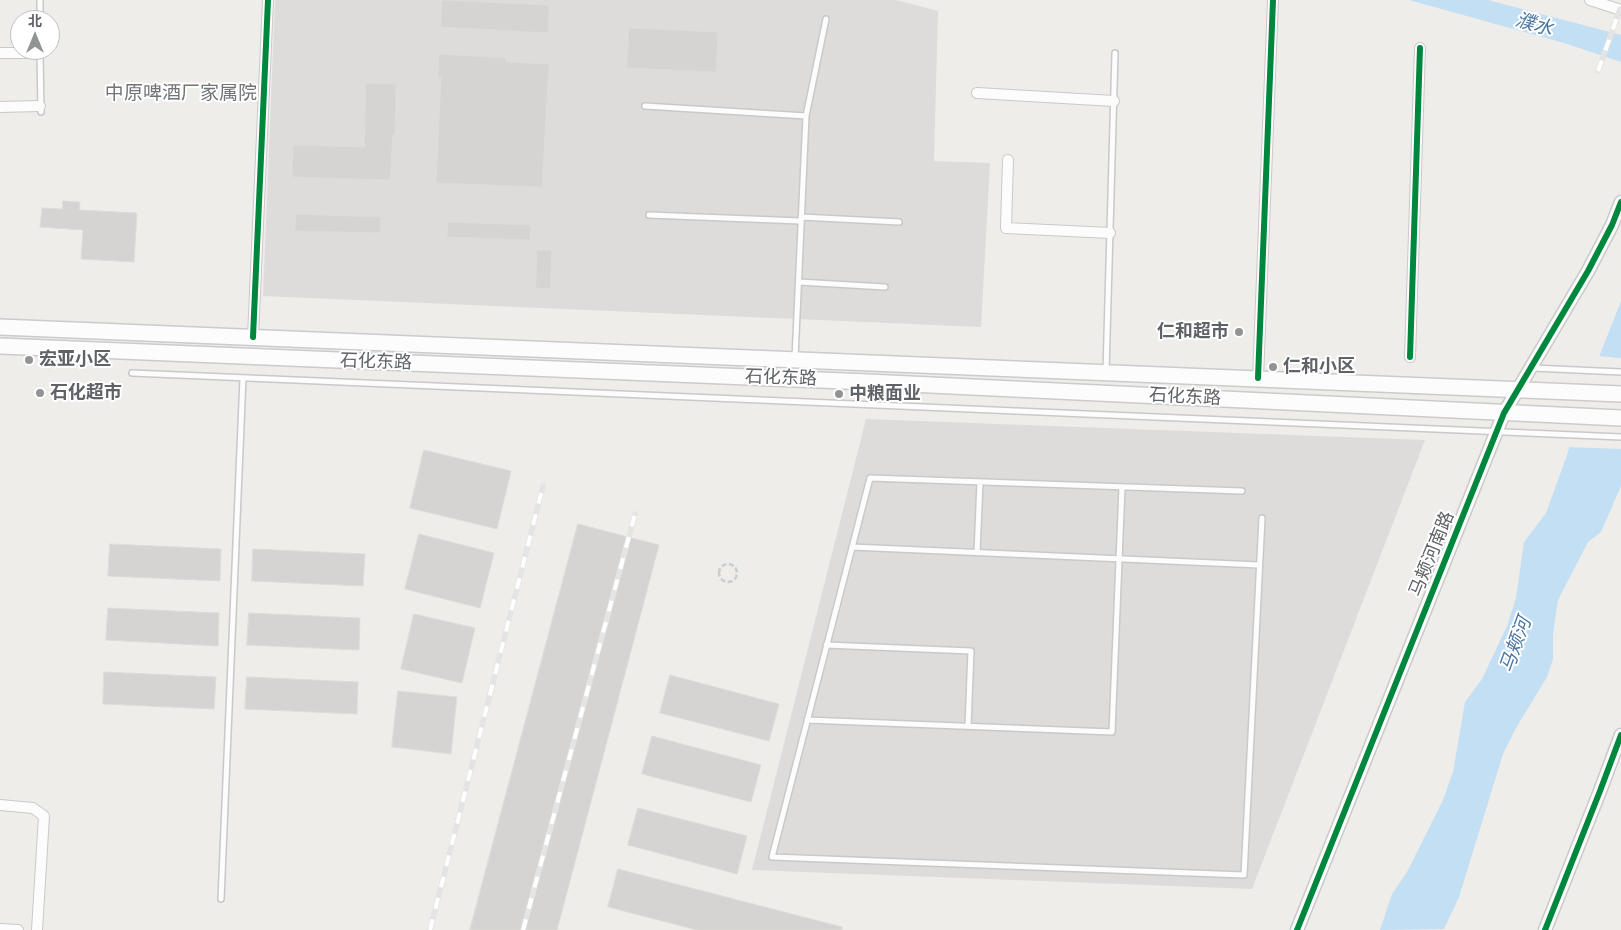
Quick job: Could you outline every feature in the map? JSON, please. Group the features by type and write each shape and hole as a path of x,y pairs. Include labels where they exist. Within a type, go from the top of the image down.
{"main road":[{"name":"石化东路","path":"0,327 1621,394"},
{"name":"石化东路","path":"0,346 868,382 1621,418"}],"street":[{"path":"253,337 268,0"},
{"path":"1258,378 1273,0"},
{"path":"1590,0 1621,10"},
{"path":"1410,357 1420,48"},
{"path":"977,93 1114,101"},
{"path":"0,107 41,109"},
{"path":"1008,160 1006,228 1110,233"},
{"name":"马颊河南路","path":"1297,930 1504,413 1588,271 1612,225 1621,202"},
{"path":"1545,930 1621,735"},
{"path":"0,806 32,808 44,816 37,930"},
{"path":"0,929 18,930"}],"lane":[{"path":"795,359 806,116 826,19"},
{"path":"1106,372 1115,53"},
{"path":"40,60 41,109"},
{"path":"645,106 806,116"},
{"path":"649,215 899,222"},
{"path":"799,282 885,287"},
{"path":"1530,368 1621,372"},
{"path":"132,373 1621,437"},
{"path":"221,899 243,378"},
{"path":"1242,491 870,478 772,857 1244,875 1262,518"},
{"path":"977,553 980,482"},
{"path":"807,720 1112,732 1122,487"},
{"path":"852,548 1259,565"},
{"path":"826,645 971,651 968,726"}],"path":[{"path":"729,564 735,568 737,575 732,581 724,581 720,575 720,570 729,564"}],"shaded area":[{"path":"275,0 896,0 938,11 934,161 990,163 981,327 263,296"},
{"path":"866,419 1425,440 1252,889 752,870"}],"water":[{"name":"濮水","path":"1409,0 1488,0 1621,35 1621,62 1564,43"},
{"name":"马颊河","path":"1621,301 1621,486 1601,532 1588,542 1558,600 1553,634 1553,659 1547,677 1516,728 1503,754 1459,897 1444,929 1380,930 1392,894 1407,872 1443,800 1453,772 1465,702 1482,679 1507,626 1516,598 1524,542 1546,513 1567,455 1588,385"}],"pier":[{"path":"1597,356 1621,358 1621,449 1566,447 1586,384"}],"building":[{"path":"442,0 549,5 548,33 441,27"},
{"path":"629,28 718,32 716,72 627,68"},
{"path":"439,54 506,58 506,62 549,64 542,187 436,183 441,77 438,77"},
{"path":"366,83 396,84 395,135 393,135 390,180 292,177 293,145 364,147"},
{"path":"63,201 80,202 79,210 137,213 134,262 81,259 83,230 40,227 42,208 62,209"},
{"path":"296,214 381,217 380,233 295,231"},
{"path":"448,222 531,225 530,240 447,237"},
{"path":"537,250 552,250 550,289 536,288"},
{"path":"424,450 511,471 497,529 410,508"},
{"path":"578,524 659,545 557,930 470,930"},
{"path":"419,534 494,553 480,608 405,589"},
{"path":"110,544 221,549 220,581 108,576"},
{"path":"253,549 365,554 363,586 252,581"},
{"path":"108,608 219,613 218,646 106,640"},
{"path":"249,613 360,618 359,650 247,645"},
{"path":"414,614 475,628 462,683 401,669"},
{"path":"104,672 216,677 214,709 103,704"},
{"path":"670,675 779,704 769,741 660,713"},
{"path":"247,677 358,682 357,714 245,709"},
{"path":"398,691 457,697 451,754 392,747"},
{"path":"652,736 761,765 751,802 642,774"},
{"path":"638,808 747,836 737,874 628,845"},
{"path":"618,869 842,927 842,930 697,930 608,907"}],"railway":[{"path":"1598,71 1620,9"},
{"path":"430,930 543,486"},
{"path":"523,930 635,514"}],"cycle path":[{"path":"253,337 268,0"},
{"path":"1258,378 1273,0"},
{"path":"1410,357 1420,48"},
{"path":"1297,930 1504,413 1588,271 1612,225 1621,202"},
{"path":"1545,930 1621,735"}],"place":[{"name":"仁和超市","path":"1239,332"},
{"name":"宏亚小区","path":"29,360"},
{"name":"仁和小区","path":"1273,367"},
{"name":"石化超市","path":"40,393"},
{"name":"中粮面业","path":"839,394"}],"district":[{"name":"中原啤酒厂家属院","path":"181,94"}]}
